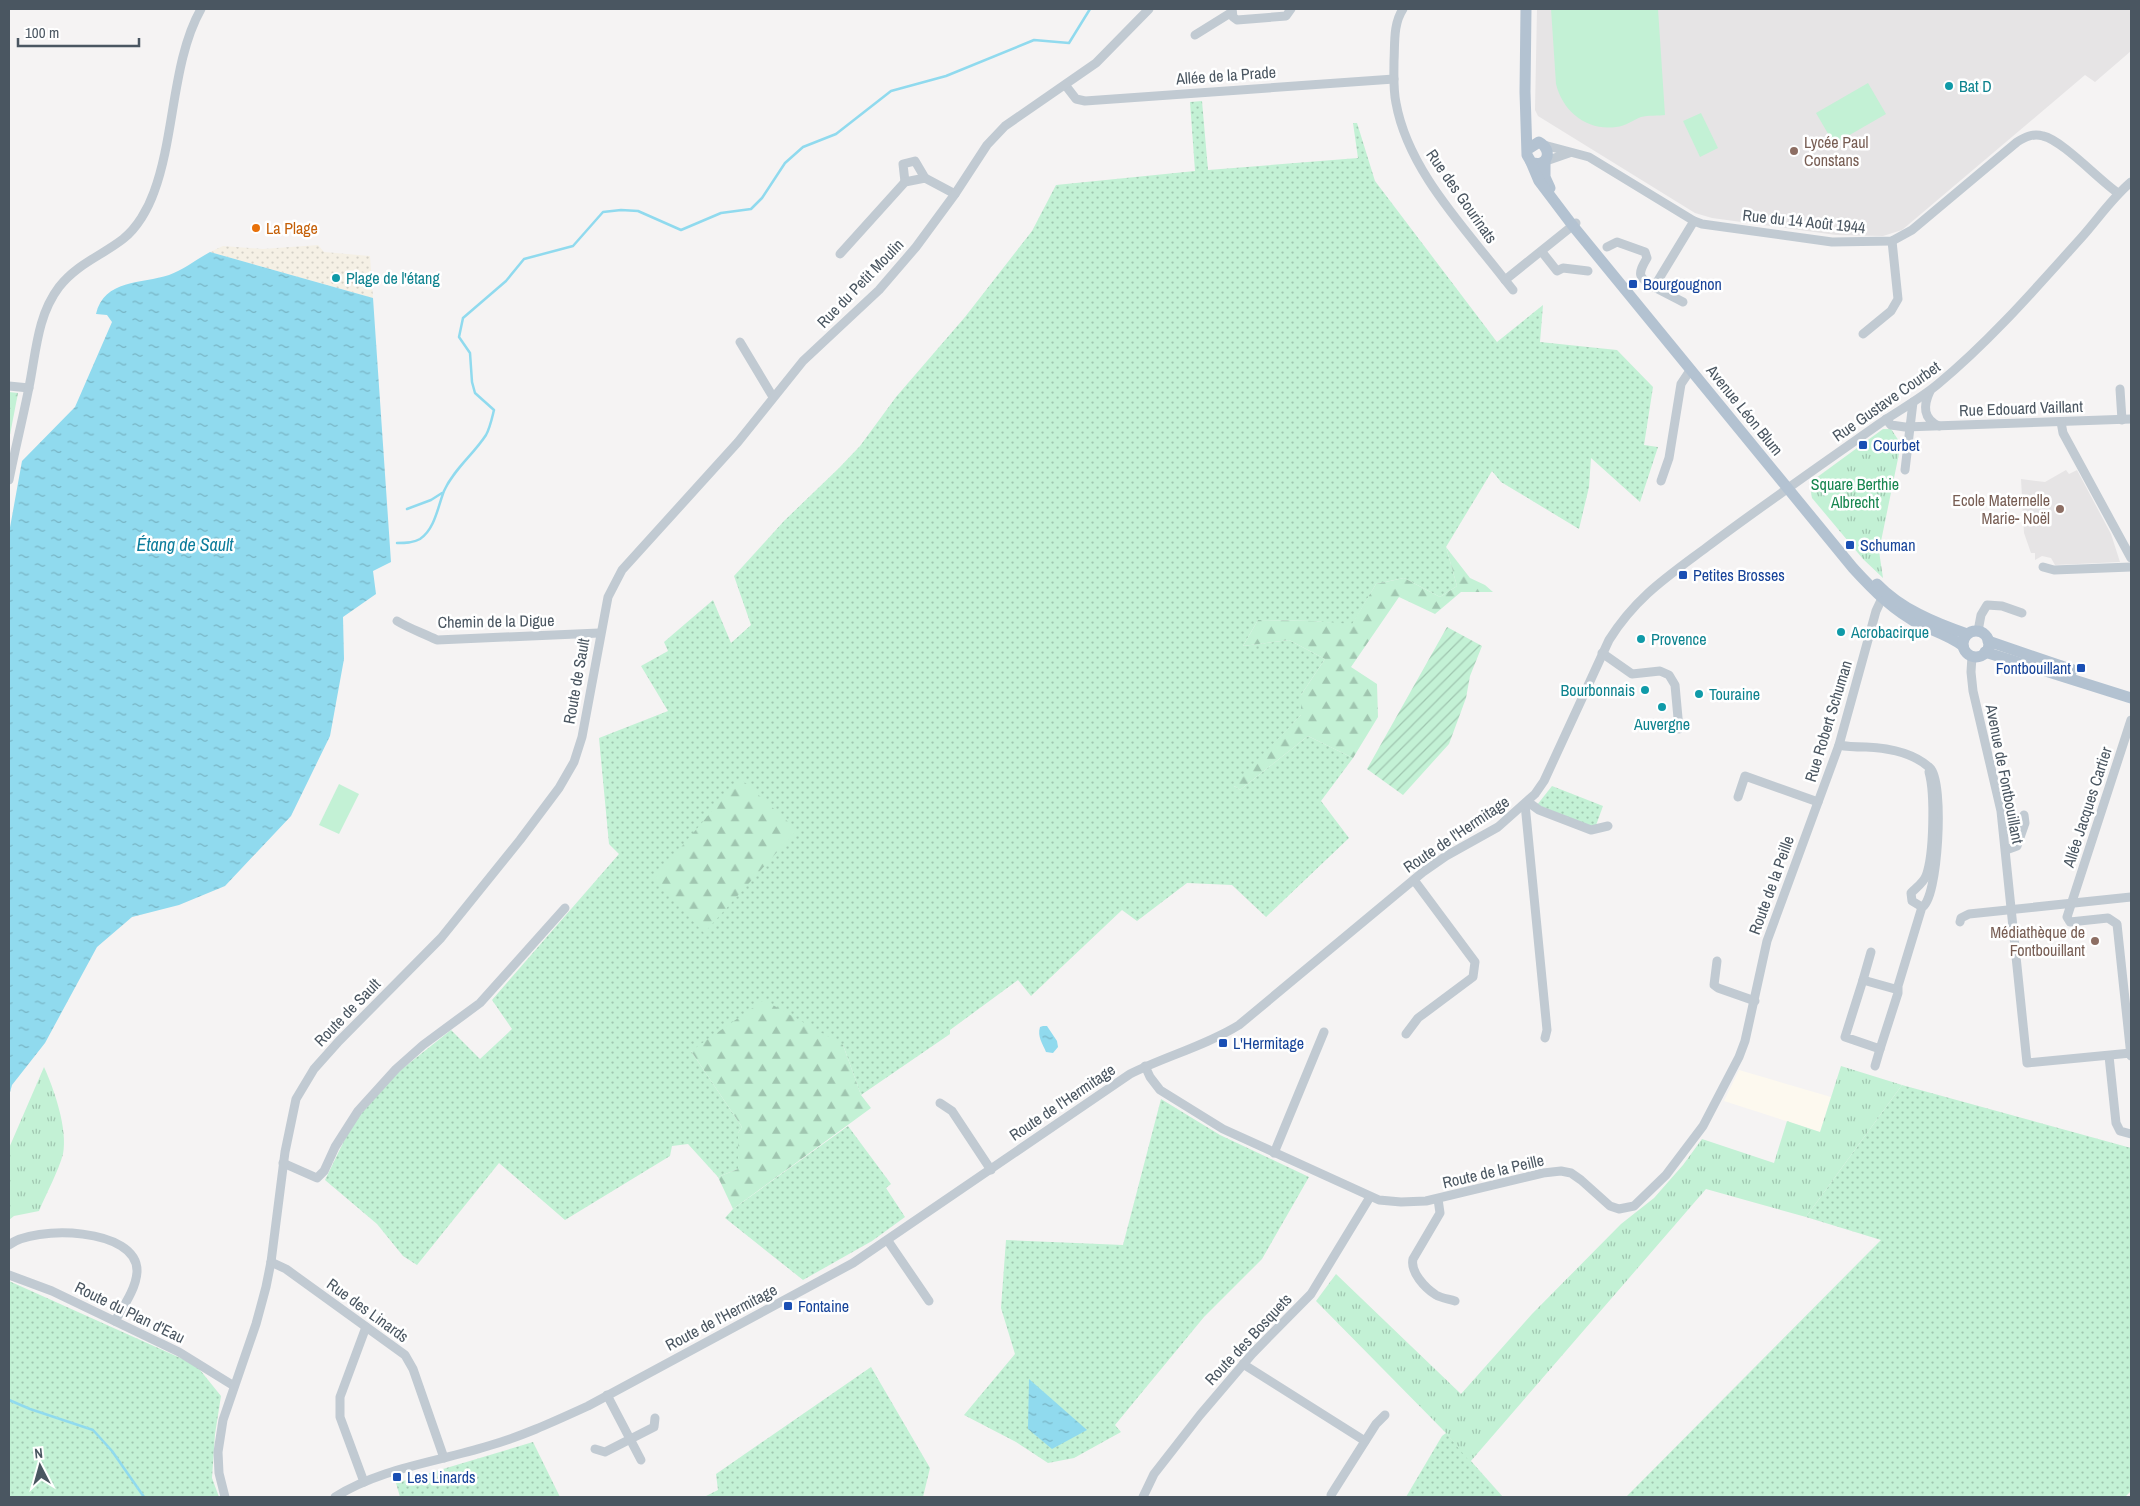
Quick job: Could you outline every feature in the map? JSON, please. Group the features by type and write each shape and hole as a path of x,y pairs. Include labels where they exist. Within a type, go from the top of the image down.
{"main road":[{"name":"Avenue Léon Blum","path":"1526,9 1527,155 1539,181 1790,486"},
{"name":"Avenue Léon Blum","path":"1526,113 1541,144 1547,149 1548,155 1544,168 1548,185 1575,225 1691,369 1883,595 1922,626 1952,637 1972,656"},
{"path":"1528,149 1541,144"},
{"path":"1531,162 1542,164 1545,161"},
{"name":"Avenue Léon Blum","path":"1883,595 1928,619 1973,633 1984,634 1987,646 2131,690"},
{"path":"1963,646 1973,633"},
{"path":"1972,656 1980,656 1987,646 1998,654 2131,698"}],"street":[{"path":"9,480 42,321 52,297 76,269 130,232 152,198 161,168 185,54 196,17 201,9"},
{"name":"Rue du Petit Moulin","path":"608,597 622,570 732,449 803,362 879,290 916,247 955,194 987,145 1006,126 1066,86 1096,63 1149,9"},
{"path":"1195,35 1232,11 1233,18 1237,20 1286,16 1291,9"},
{"name":"Rue des Gourinats","path":"1403,9 1395,33 1394,79 1398,117 1416,161 1438,194 1513,290"},
{"name":"Allée de la Prade","path":"1066,86 1076,99 1085,101 1394,79"},
{"name":"Rue du 14 Août 1944","path":"1541,144 1589,157 1694,221 1712,226 1832,242 1892,241 1912,230 2017,142 2034,135 2056,142 2118,193"},
{"path":"1545,161 1570,153"},
{"path":"905,182 903,164 915,161 925,178 955,194"},
{"path":"840,254 896,189 905,182 925,178"},
{"name":"Rue Gustave Courbet","path":"1673,572 1790,486 1886,419 1930,391 1975,352 2105,212 2118,193 2131,182"},
{"path":"1654,287 1694,221"},
{"path":"1505,280 1575,225"},
{"path":"1862,334 1891,311 1898,299 1892,241"},
{"path":"1607,248 1617,242 1645,252 1647,258 1640,270 1640,276 1643,280 1683,302"},
{"path":"1542,252 1557,271 1563,268 1588,271"},
{"path":"740,342 773,397"},
{"path":"1661,481 1669,458 1681,384 1691,369"},
{"path":"9,386 29,388"},
{"path":"2120,389 2127,419"},
{"path":"1930,391 1925,411 1932,423 1940,426"},
{"path":"1905,470 1913,402"},
{"name":"Rue Edouard Vaillant","path":"1886,419 1891,425 1911,427 2127,419"},
{"path":"2043,567 2054,570 2128,567 2130,557 2064,433 2061,422"},
{"name":"Route de l'Hermitage","path":"336,1497 364,1482 387,1473 488,1446 545,1427 607,1395 853,1263 888,1241 1107,1089 1145,1066 1217,1038 1239,1025 1414,880 1446,856 1498,827 1526,803 1544,781 1602,654 1621,620 1673,572"},
{"name":"Rue Robert Schuman","path":"1807,831 1840,745 1876,611 1883,595"},
{"name":"Route de Sault","path":"225,1497 219,1473 218,1452 223,1420 256,1324 271,1262 283,1163 296,1099 314,1070 339,1041 441,938 503,862 559,788 574,762 582,737 599,633 608,597"},
{"path":"1973,633 1987,605 2002,606 2022,613"},
{"name":"Chemin de la Digue","path":"397,621 416,632 437,640 599,633"},
{"path":"1602,654 1632,674 1660,671 1669,675 1675,685 1679,729"},
{"name":"Avenue de Fontbouillant","path":"1972,656 1972,682 2001,811 2027,1063 2131,1054"},
{"name":"Allée Jacques Cartier","path":"2071,904 2131,720"},
{"path":"1840,745 1893,751 1910,755 1932,770 1937,781 1939,822 1934,876 1929,902 1922,907 1875,1066"},
{"path":"1922,907 1912,901 1911,893 1926,877 1930,850 1932,792 1931,778 1926,765"},
{"path":"1738,797 1745,776 1818,802"},
{"path":"1526,803 1539,810 1592,830 1608,826"},
{"path":"1526,803 1547,1030 1545,1038"},
{"path":"2006,850 2017,846 2025,823 2024,815"},
{"name":"Route de la Peille","path":"1145,1066 1150,1077 1160,1090 1223,1129 1370,1197 1401,1202 1426,1201 1543,1173 1561,1171 1576,1176 1610,1206 1619,1209 1634,1206 1666,1176 1702,1126 1739,1057 1755,1000 1766,941 1807,831"},
{"path":"1406,1034 1418,1018 1473,977 1475,962 1414,880"},
{"path":"1960,922 1961,918 1969,914 2131,897"},
{"path":"2071,904 2067,916 2070,922 2108,918 2117,924 2131,1054"},
{"path":"283,1163 317,1178 324,1171 335,1147 358,1111 396,1069 423,1045 480,1003 565,908"},
{"path":"1870,952 1845,1038 1880,1049"},
{"path":"1717,961 1714,985 1755,1000"},
{"path":"1862,980 1895,989 1898,986"},
{"path":"1274,1153 1324,1032"},
{"path":"2109,1056 2116,1123 2120,1131 2131,1134"},
{"path":"940,1102 952,1111 991,1170"},
{"name":"Route des Bosquets","path":"1143,1497 1154,1474 1243,1364 1311,1294 1370,1197"},
{"path":"1438,1199 1440,1213 1413,1259 1412,1265 1417,1276 1436,1294 1455,1301"},
{"path":"9,1246 35,1235 66,1234 99,1236 119,1244 133,1256 137,1272 132,1288 115,1321"},
{"path":"888,1241 929,1301"},
{"name":"Rue des Linards","path":"271,1262 286,1270 405,1356 410,1362 444,1458"},
{"name":"Route du Plan d'Eau","path":"9,1274 52,1291 194,1360 234,1386"},
{"path":"364,1482 340,1417 339,1406 340,1397 366,1327"},
{"path":"1243,1364 1365,1441"},
{"path":"607,1395 641,1460"},
{"path":"1331,1495 1376,1424 1385,1415"},
{"path":"596,1450 606,1452 654,1426 655,1418"}],"shaded area":[{"name":"Lycée Paul Constans","path":"1537,9 2131,9 2131,51 2095,82 2085,75 1902,230 1883,236 1836,235 1712,218 1695,213 1538,116 1535,110"},
{"name":"Ecole Maternelle Marie- Noël","path":"2066,470 2069,474 2077,470 2111,534 2120,562 2055,565 2051,558 2042,556 2035,560 2035,553 2031,553 2024,533 2021,479 2045,482"},
{"path":"1739,1070 1831,1097 1820,1132 1724,1101"}],"green space":[{"path":"1551,9 1658,9 1665,115 1644,116 1616,127 1605,127 1586,123 1570,111 1559,94 1556,84"},
{"path":"1868,83 1886,114 1834,144 1816,113"},
{"path":"1202,101 1208,170 1358,158 1353,123 1357,123 1375,181 1497,342 1543,305 1540,342 1617,350 1653,387 1644,445 1658,447 1640,502 1591,458 1589,487 1579,529 1501,482 1492,471 1446,547 1457,586 1440,597 1404,578 1376,584 1352,625 1313,621 1258,620 1243,646 1289,640 1325,659 1301,695 1301,715 1234,786 1240,790 1308,736 1353,758 1321,801 1349,838 1266,917 1232,885 1187,883 1137,921 1122,910 1031,996 1018,980 950,1030 950,1034 861,1095 843,1045 691,1051 742,1127 738,1133 738,1169 718,1177 688,1144 672,1146 670,1156 565,1220 499,1163 417,1265 403,1256 377,1224 325,1180 360,1108 402,1069 451,1030 480,1059 512,1029 492,1000 619,854 609,844 599,738 668,711 641,666 668,651 664,642 713,600 731,643 751,625 734,576 784,521 860,446 896,397 965,317 1032,231 1056,185 1195,171 1190,102"},
{"path":"1701,113 1718,148 1700,157 1683,121"},
{"path":"9,392 18,393 9,440"},
{"name":"Square Berthie Albrecht","path":"1883,429 1891,429 1901,444 1879,551 1883,578 1863,559 1812,498 1811,490 1816,478"},
{"path":"1446,547 1470,578 1485,585 1493,592 1461,592 1435,614 1399,597 1351,667 1377,684 1378,717 1353,758 1308,736 1240,790 1233,785 1301,715 1301,695 1325,659 1289,640 1243,646 1258,620 1352,624 1376,584 1404,578 1440,597 1457,586"},
{"path":"1447,627 1482,646 1470,676 1466,698 1449,744 1403,795 1367,769"},
{"path":"740,778 797,830 704,933 654,879"},
{"path":"339,784 359,794 339,834 319,825"},
{"path":"1552,786 1603,806 1595,828 1537,805"},
{"path":"764,1000 843,1045 861,1095 871,1108 733,1209 718,1177 738,1169 738,1133 742,1127 691,1051"},
{"path":"1841,1066 1902,1085 1806,1217 1706,1189 1470,1462 1446,1433 1316,1301 1336,1274 1461,1394 1532,1314 1621,1224 1654,1198 1683,1165 1702,1139 1774,1163 1787,1121 1820,1132"},
{"path":"44,1067 56,1098 62,1121 64,1133 63,1154 39,1211 14,1216 9,1220 9,1148"},
{"path":"1902,1085 2131,1148 2131,1491 2125,1497 1626,1497 1881,1240 1806,1217"},
{"path":"1161,1099 1220,1135 1309,1177 1262,1259 1204,1317 1115,1425 1121,1432 1074,1458 1048,1463 1016,1442 964,1415 1015,1354 1001,1308 1006,1240 1123,1245"},
{"path":"848,1126 891,1184 886,1188 905,1217 872,1241 803,1280 725,1218 733,1209"},
{"path":"9,1281 196,1365 221,1396 215,1434 212,1478 219,1497 9,1497"},
{"path":"871,1367 930,1468 923,1497 704,1497 718,1490 716,1474"},
{"path":"1446,1433 1503,1497 1406,1497 1442,1436"},
{"path":"533,1442 560,1497 400,1497 396,1483"}],"sand":[{"name":"Plage de l'étang","path":"318,245 324,252 370,256 373,298 210,252 223,246 263,249"}],"water":[{"name":"Étang de Sault","path":"210,252 373,298 391,562 373,571 376,594 343,617 344,659 330,736 291,816 225,886 179,905 132,917 97,947 45,1043 12,1085 9,1096 9,533 22,461 75,407 112,322 107,315 96,314 100,303 107,294 125,285 174,273"},
{"path":"1047,1026 1057,1041 1058,1047 1053,1053 1046,1052 1041,1040 1039,1031 1040,1027"},
{"path":"1029,1379 1087,1430 1052,1449 1028,1429"}],"waterway":[{"path":"397,543 415,541 425,535 433,523 448,483 487,432 494,410 475,393 472,382 470,353 459,337 463,318 506,281 524,259 573,246 603,212 638,211 681,230 721,213 751,209 762,198 785,163 803,147 836,134 891,91 946,76 1034,40 1069,43 1090,9"},
{"path":"407,509 431,500 442,493"},
{"path":"9,1400 93,1430 112,1451 144,1497"}],"place":[{"name":"Bat D","path":"1949,86"},
{"name":"Lycée Paul Constans","path":"1794,151"},
{"name":"La Plage","path":"256,228"},
{"name":"Plage de l'étang","path":"336,278"},
{"name":"Bourgougnon","path":"1633,284"},
{"name":"Courbet","path":"1863,445"},
{"name":"Ecole Maternelle Marie- Noël","path":"2060,509"},
{"name":"Schuman","path":"1850,545"},
{"name":"Petites Brosses","path":"1683,575"},
{"name":"Acrobacirque","path":"1841,632"},
{"name":"Provence","path":"1641,639"},
{"name":"Fontbouillant","path":"2081,668"},
{"name":"Bourbonnais","path":"1645,690"},
{"name":"Touraine","path":"1699,694"},
{"name":"Auvergne","path":"1662,707"},
{"name":"Médiathèque de Fontbouillant","path":"2095,941"},
{"name":"L'Hermitage","path":"1223,1043"},
{"name":"Fontaine","path":"788,1306"},
{"name":"Les Linards","path":"397,1477"}]}
